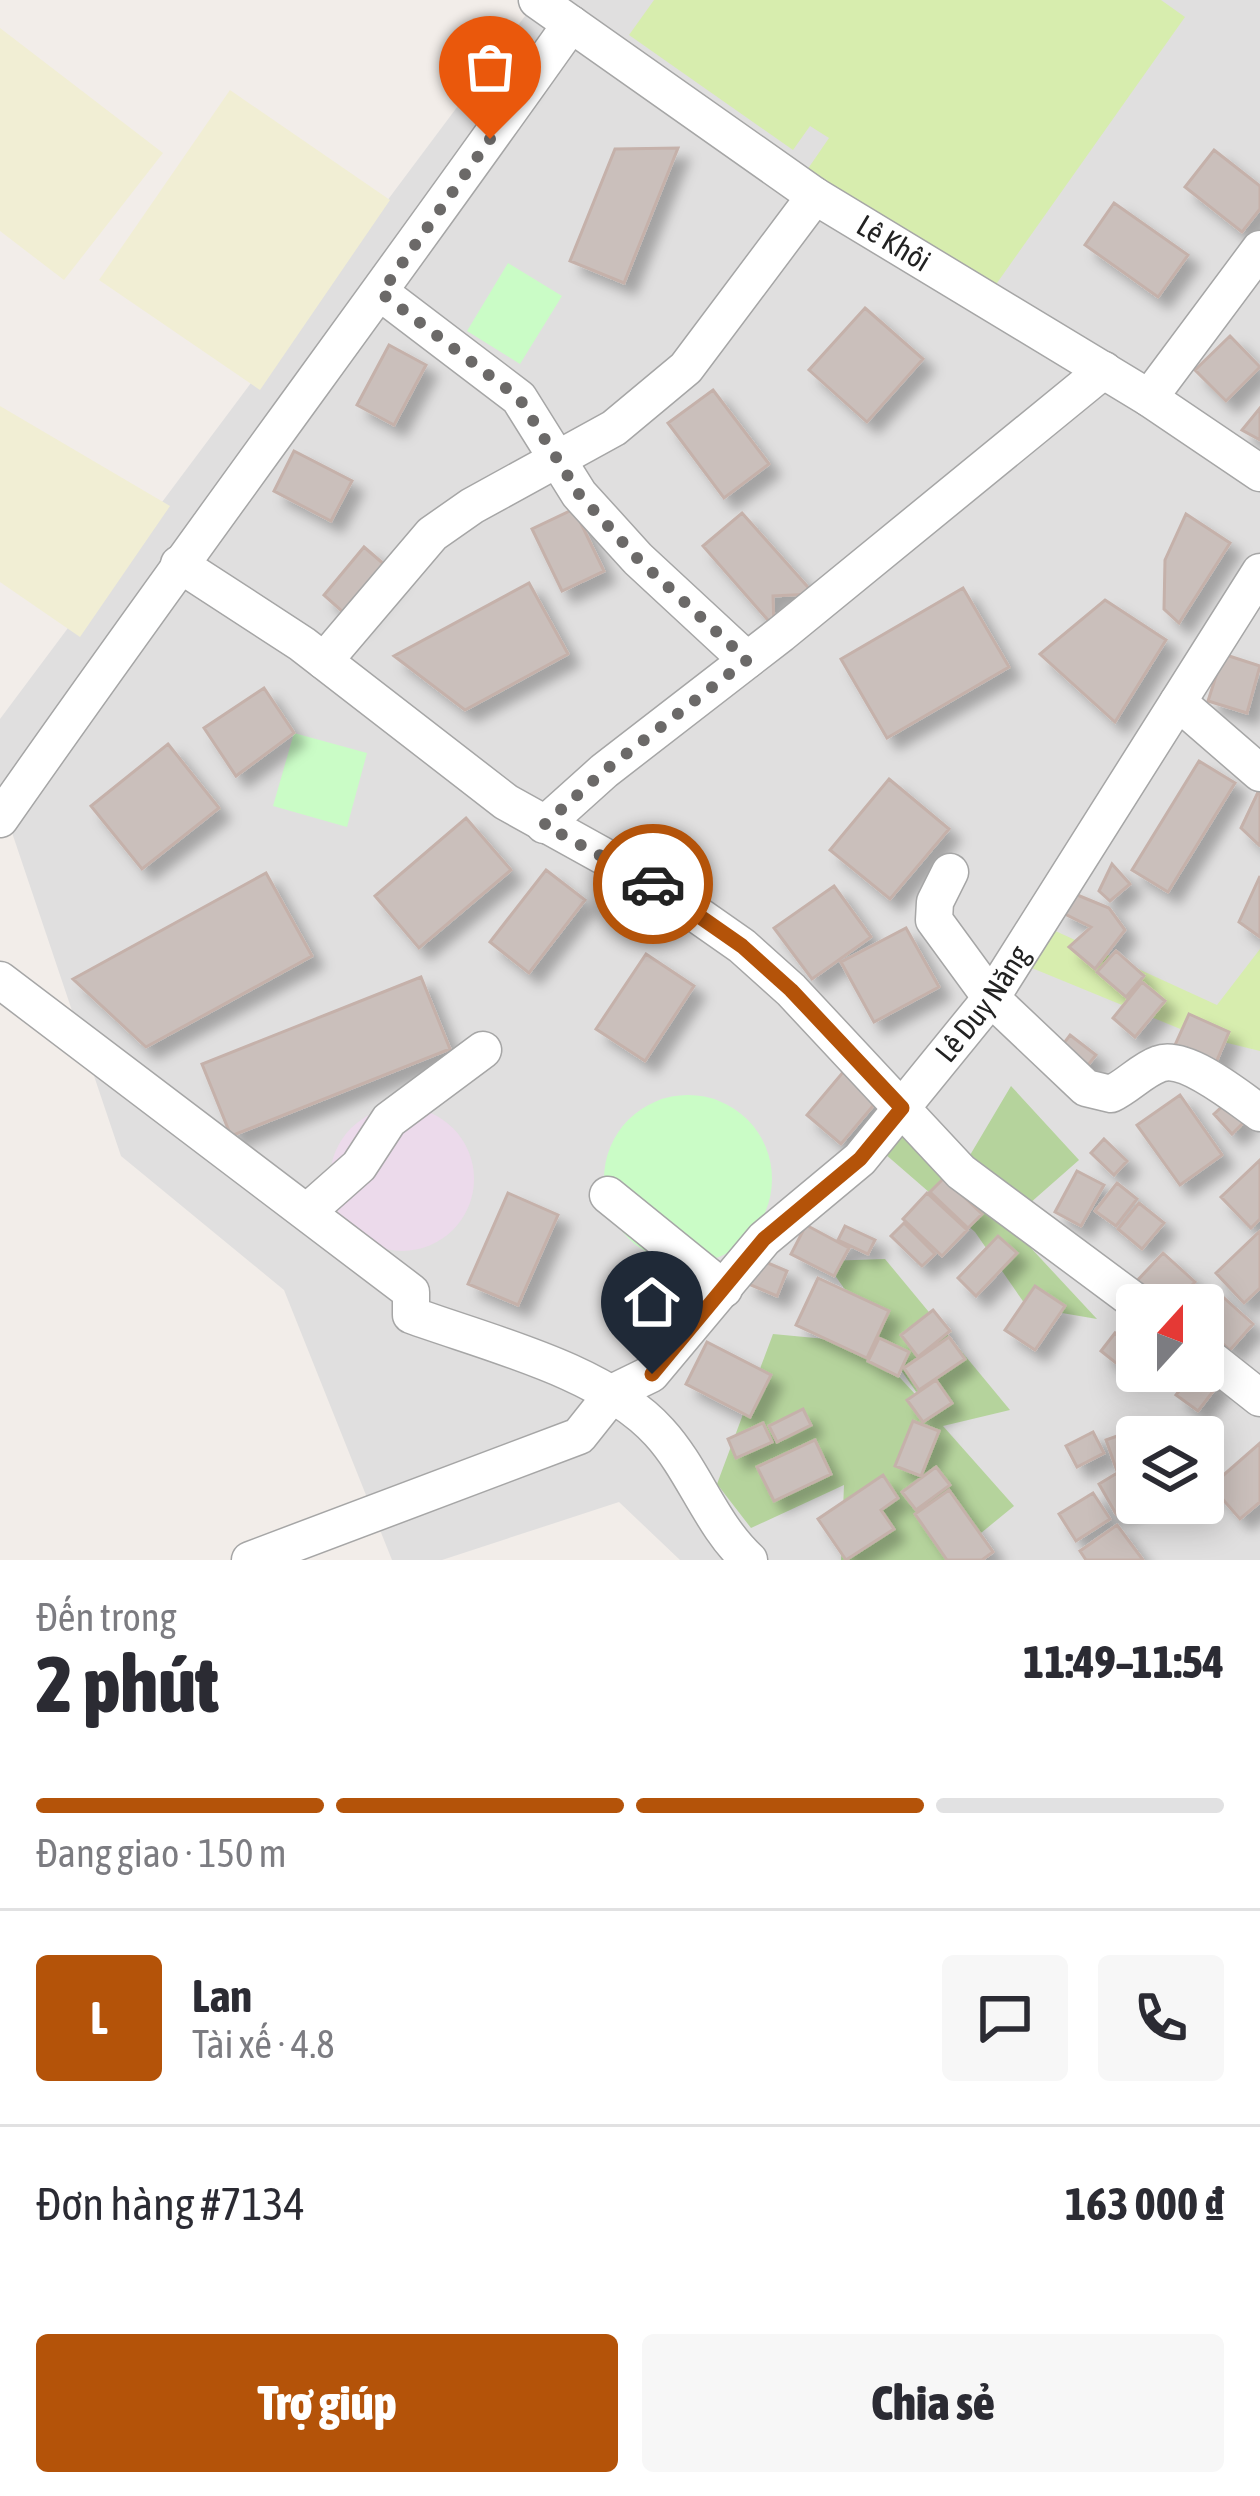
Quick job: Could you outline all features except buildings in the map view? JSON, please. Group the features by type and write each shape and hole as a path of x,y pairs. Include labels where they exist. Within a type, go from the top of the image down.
{"street":[{"name":"Lê Khôi","path":"537,0 815,196 1104,370 1260,472"},
{"path":"0,818 178,564 381,293 572,24"},
{"path":"324,661 432,534 472,506 614,428 686,368 815,196"},
{"path":"1149,398 1260,249"},
{"path":"381,293 519,398 579,494 638,559 747,660"},
{"path":"544,825 604,771 1104,370"},
{"path":"178,564 324,661 506,802 652,883 742,946 791,990 961,1172 1116,1287"},
{"name":"Lê Duy Năng","path":"250,1560 580,1436 614,1393 652,1374 764,1239 860,1159 991,998 1260,572"},
{"path":"1178,702 1260,773"},
{"path":"950,872 935,902 934,920 991,998 1086,1088 1111,1094 1159,1064 1171,1062 1214,1082 1260,1113"},
{"path":"0,980 411,1292 411,1315 614,1393 661,1433 749,1560"},
{"path":"308,1212 359,1166 389,1120 483,1050"},
{"path":"608,1195 724,1289"},
{"path":"1224,1368 1258,1391"}],"shaded area":[{"path":"537,0 1260,0 1260,1560 680,1560 619,1502 442,1560 392,1560 284,1290 121,1156 0,797 0,719"},
{"path":"0,28 163,153 64,280 0,231"},
{"path":"230,90 390,200 260,390 99,280"},
{"path":"0,406 170,506 80,637 0,582"},
{"path":"402,1107 430,1112 453,1128 469,1151 474,1179 469,1207 453,1230 430,1246 402,1251 374,1246 351,1230 335,1207 330,1179 335,1151 351,1128 374,1112"}],"green space":[{"path":"654,0 1161,0 1185,17 985,300 805,173 829,138 810,126 793,150 629,35"},
{"path":"508,263 562,296 520,364 467,331"},
{"path":"294,733 367,753 347,827 273,806"},
{"path":"1027,918 1217,1005 1260,949 1260,1051 1195,1035 1010,959"},
{"path":"1011,1086 1079,1160 1021,1211 962,1174 1097,1319 1027,1307 975,1232 877,1147 904,1113 960,1172"},
{"path":"688,1095 720,1101 748,1119 766,1147 772,1179 766,1211 748,1239 720,1257 688,1263 656,1257 628,1239 610,1211 604,1179 610,1147 628,1119 656,1101"},
{"path":"885,1259 1010,1410 943,1426 1014,1506 948,1560 841,1560 844,1485 751,1528 717,1484 773,1334 868,1343 926,1406 825,1261"}],"way so far":[{"path":"490,139 381,293 519,398 579,494 638,559 747,660 604,771 544,825 653,884"}],"route":[{"path":"652,1374 764,1239 860,1159 902,1108 791,990 742,946 653,884"}]}
